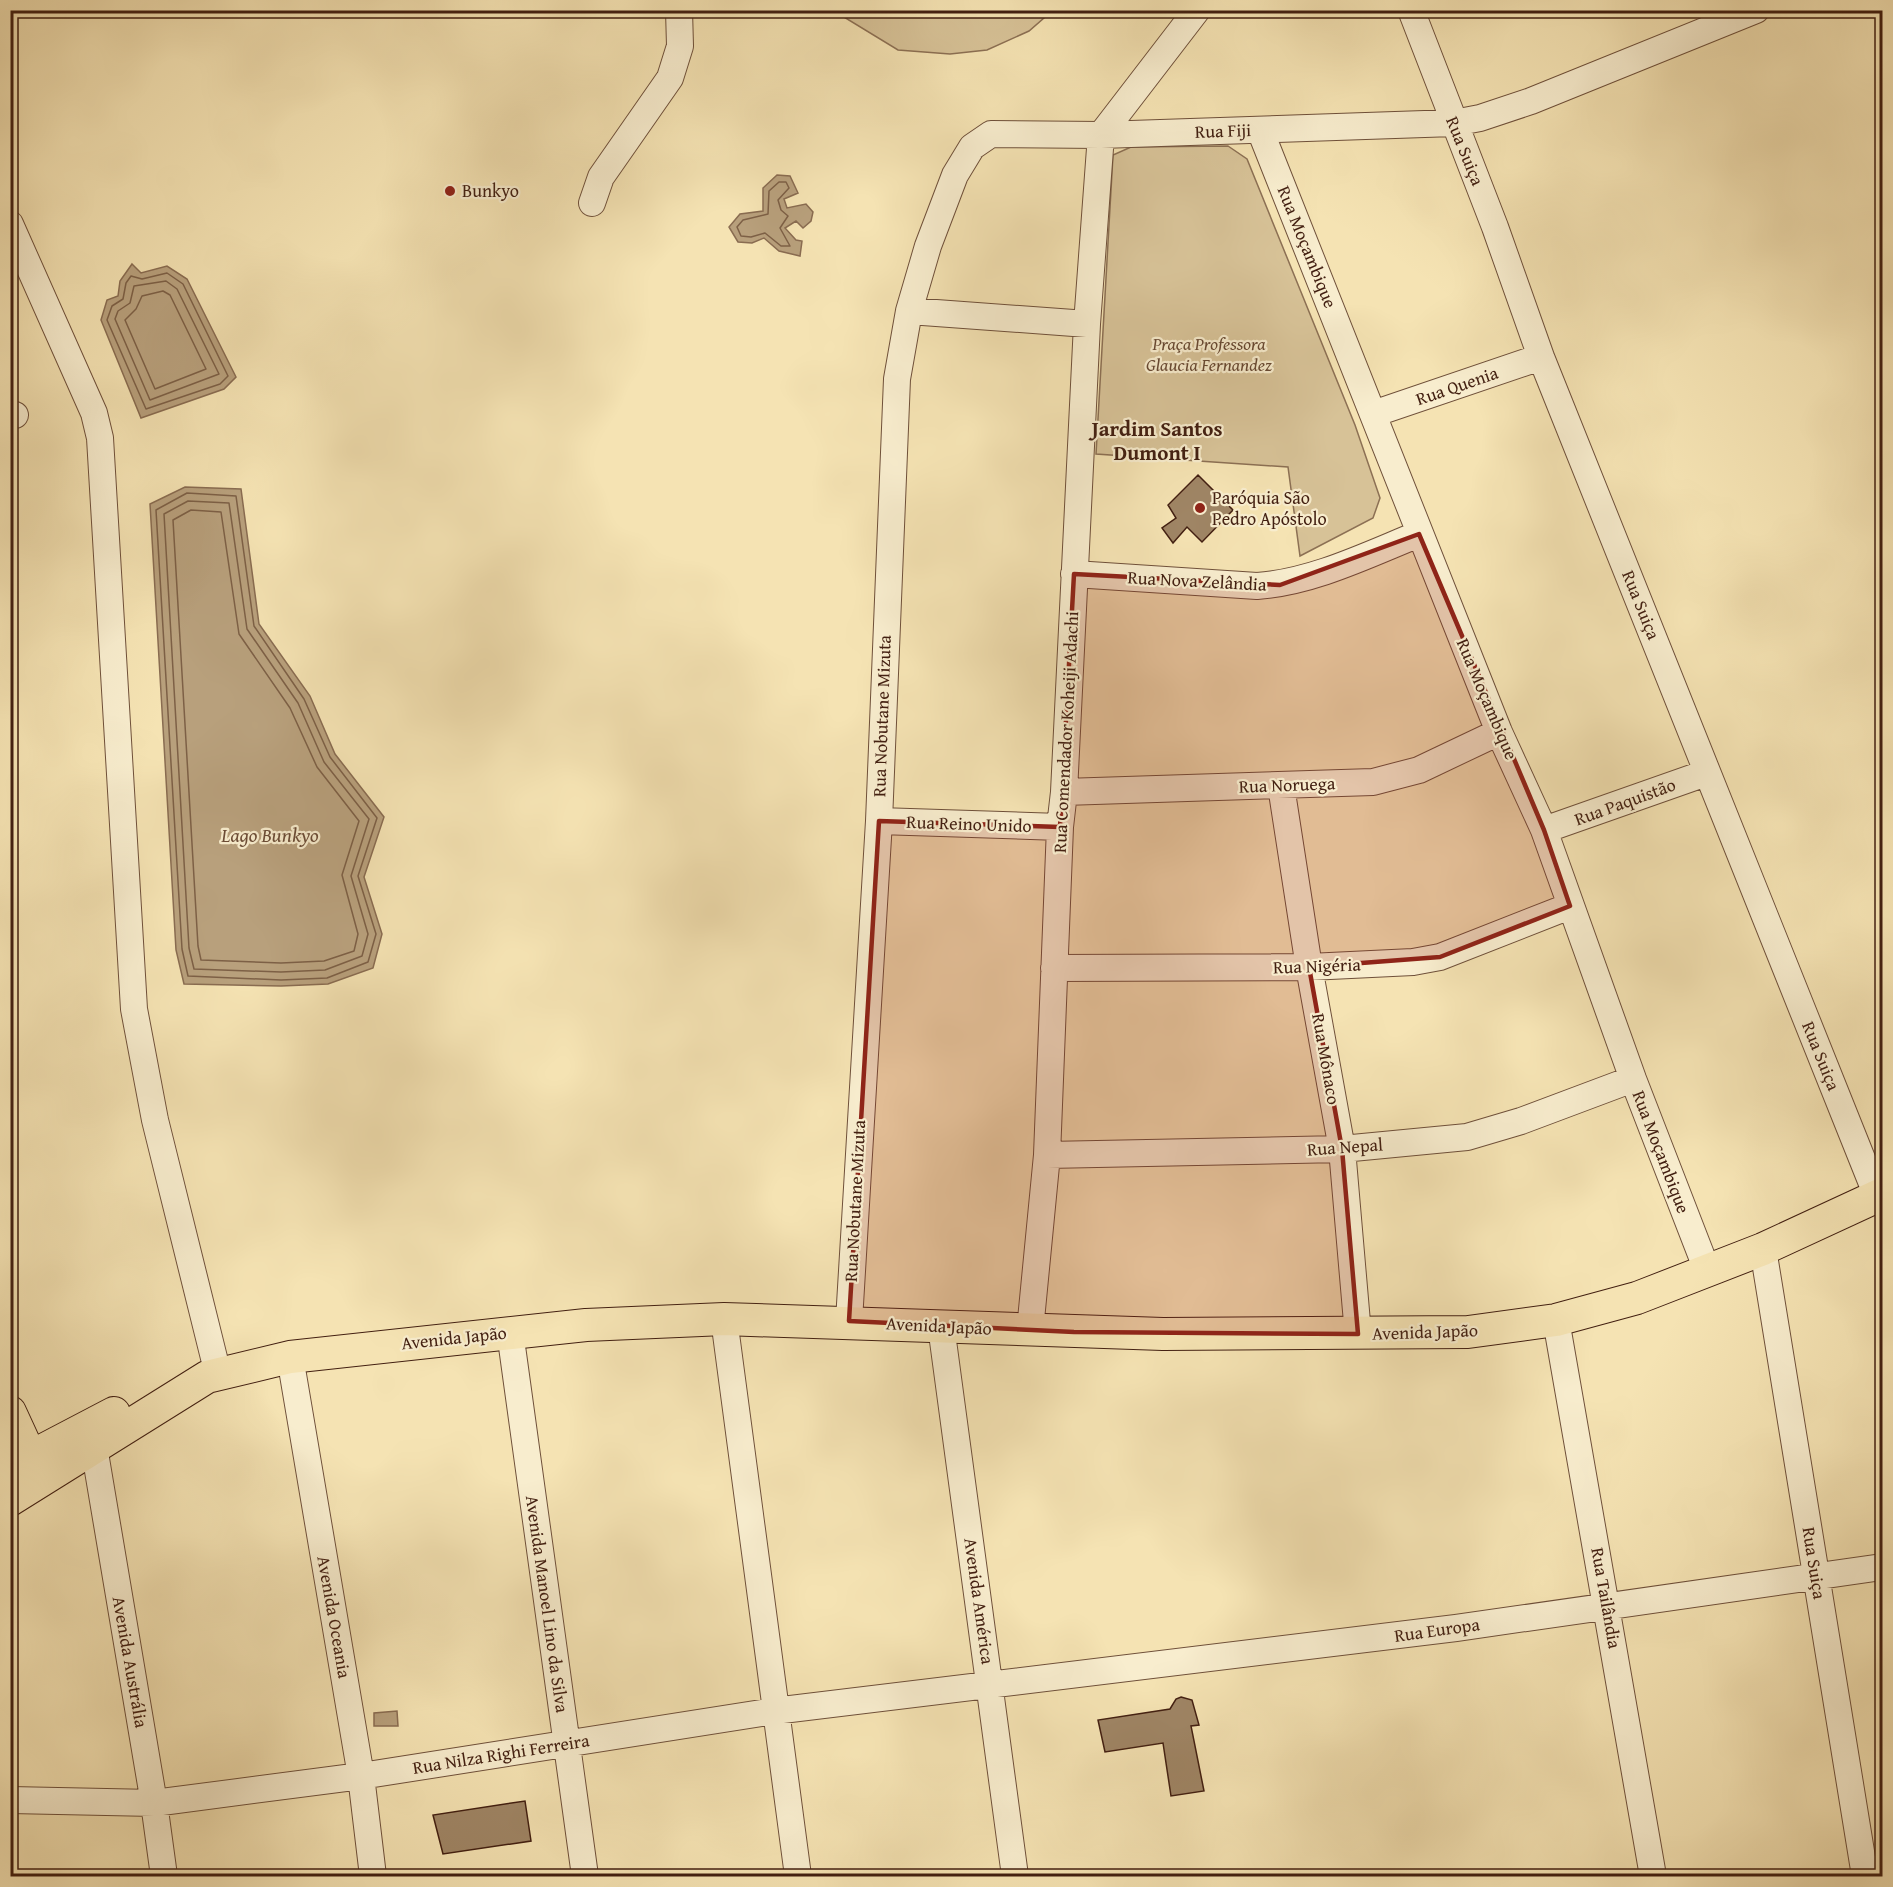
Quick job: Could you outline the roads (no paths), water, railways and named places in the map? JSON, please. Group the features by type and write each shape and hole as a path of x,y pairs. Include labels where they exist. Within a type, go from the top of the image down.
{"main road":[{"name":"Avenida Japão","path":"24,1478 94,1447 213,1376 290,1357 586,1325 724,1319 849,1321 1030,1330 1358,1334 1468,1332 1556,1320 1637,1298 1762,1249 1880,1195"},
{"path":"24,1478 151,1394 213,1376"},
{"path":"13,1418 40,1440 24,1478"}],"street":[{"path":"592,203 601,177 670,78 680,46 679,10"},
{"path":"1101,135 1197,10"},
{"name":"Rua Suiça","path":"1411,10 1495,227 1541,357 1707,773 1880,1195"},
{"name":"Rua Fiji","path":"991,134 1101,135 1454,123 1480,118 1531,100 1756,10"},
{"name":"Rua Moçambique","path":"1260,130 1499,732 1544,830 1633,1079 1707,1270"},
{"name":"Rua Nobutane Mizuta","path":"849,1321 879,821 893,444 900,349 928,246 955,176 972,147 991,134"},
{"name":"Rua Comendador Koheiji Adachi","path":"1030,1330 1047,1155 1060,826 1064,792 1087,324 1101,135"},
{"path":"10,224 94,412 100,438 134,1009 155,1120 213,1376"},
{"path":"909,311 1087,324"},
{"name":"Rua Quenia","path":"1373,414 1541,357"},
{"name":"Rua Nova Zelândia","path":"1074,574 1257,586 1280,585 1302,580 1419,534"},
{"name":"Rua Noruega","path":"1064,792 1373,782 1419,770 1499,732"},
{"name":"Rua Paquistão","path":"1544,830 1707,773"},
{"name":"Rua Mônaco","path":"1281,786 1309,967 1342,1149 1358,1334"},
{"name":"Rua Reino Unido","path":"879,821 1060,826"},
{"name":"Rua Nigéria","path":"1054,968 1309,967 1413,962 1440,957 1570,906"},
{"name":"Rua Nepal","path":"1047,1155 1342,1149 1467,1137 1491,1132 1633,1079"},
{"name":"Rua Suiça","path":"1762,1249 1865,1876"},
{"path":"724,1319 774,1711 798,1876"},
{"name":"Rua Tailândia","path":"1556,1320 1653,1876"},
{"name":"Avenida América","path":"941,1326 1015,1876"},
{"name":"Avenida Manoel Lino da Silva","path":"510,1332 585,1876"},
{"name":"Avenida Oceania","path":"290,1357 361,1776 373,1876"},
{"name":"Avenida Austrália","path":"94,1447 154,1803 164,1876"},
{"name":"Rua Europa","path":"990,1686 1456,1628 1607,1604 1816,1578 1882,1567"},
{"name":"Rua Nilza Righi Ferreira","path":"10,1800 154,1803 361,1776 774,1711 990,1686"}],"water":[{"path":"777,175 790,176 798,193 784,199 787,208 806,204 813,212 811,221 803,228 796,221 785,228 796,240 802,241 800,256 779,251 764,238 752,243 738,242 729,227 740,214 763,211 763,188"},
{"path":"132,264 141,273 167,266 187,279 236,377 224,389 141,418 101,320 107,300 118,296 120,281"},
{"name":"Lago Bunkyo","path":"185,487 241,489 259,624 310,696 335,754 384,817 364,877 382,934 373,968 328,984 281,986 184,984 176,950 150,504"},
{"path":"397,1711 398,1726 374,1726 374,1713"}],"place":[{"name":"Bunkyo","path":"450,191"},
{"name":"Paróquia São Pedro Apóstolo","path":"1200,508"}],"district":[{"name":"Jardim Santos Dumont I","path":"1157,441"}],"park label":[{"name":"Praça Professora Glaucia Fernandez","path":"1209,354"}]}
